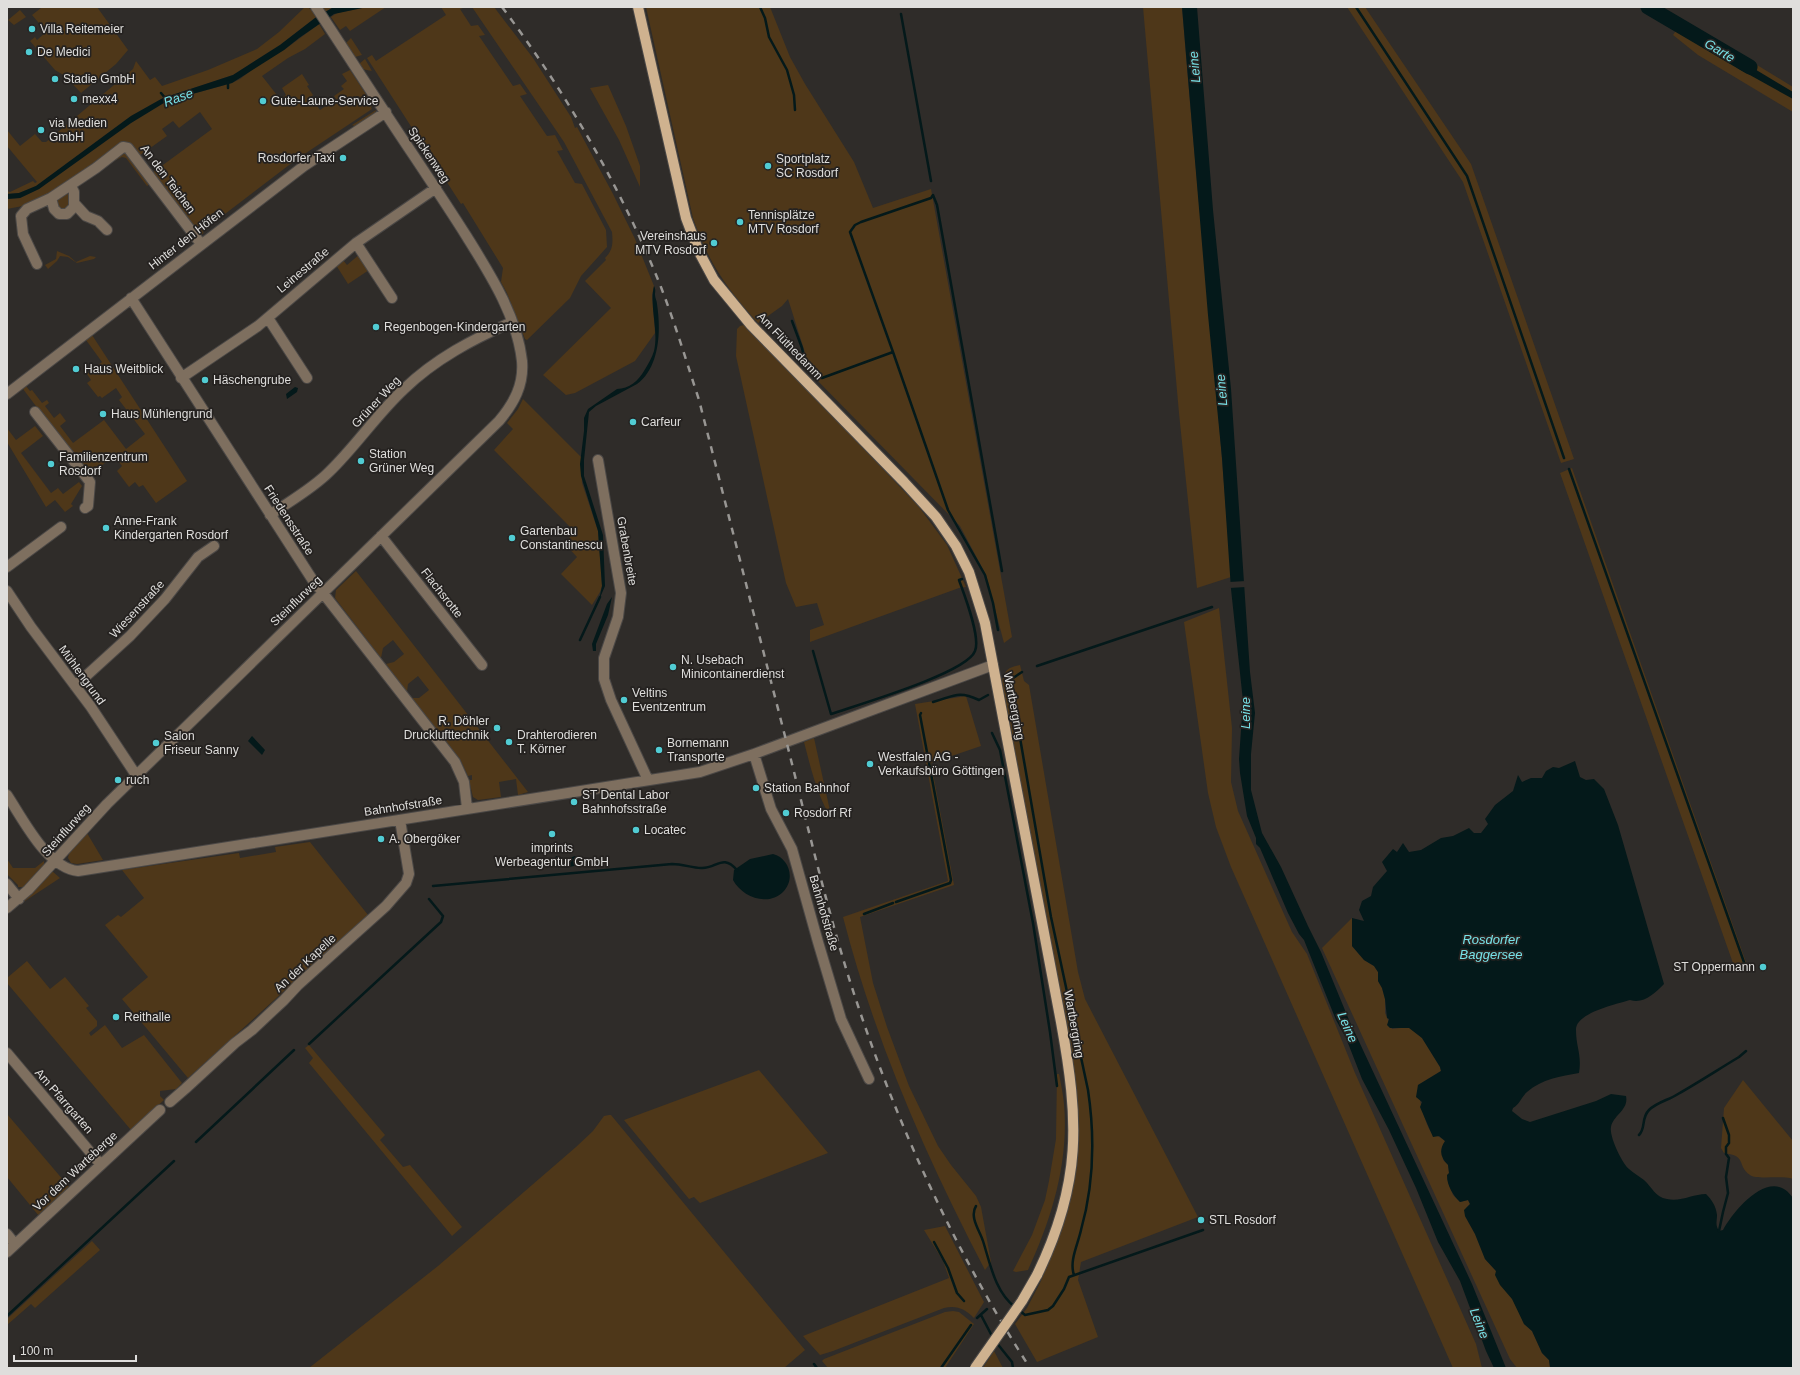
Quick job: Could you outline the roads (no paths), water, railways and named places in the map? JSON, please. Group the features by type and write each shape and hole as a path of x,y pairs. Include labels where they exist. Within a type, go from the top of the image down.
{"main road":[{"name":"Am Flüthedamm","path":"638,7 686,218 699,252 714,280 751,325 904,482 948,533 962,556 976,589 985,622 993,665"},
{"name":"Wartbergring","path":"975,1368 1018,1306 1037,1275 1055,1235 1072,1172 1074,1131 1074,1107 1071,1078 993,665"}],"street":[{"name":"Spickenweg","path":"317,7 436,188 488,272 512,322"},
{"name":"Hinter den Höfen","path":"7,394 310,161 386,112"},
{"name":"An den Teichen","path":"37,264 23,234 21,216 26,208 51,198 71,186 123,147 128,148 201,244"},
{"path":"71,186 75,204 86,216 98,221 107,230"},
{"name":"Leinestraße","path":"181,378 242,338 268,318 356,242 436,188"},
{"path":"51,198 54,209 61,214 70,212 75,204"},
{"path":"356,242 392,298"},
{"name":"Friedensstraße","path":"131,298 181,378 312,579 455,762 464,782 467,808"},
{"path":"268,318 307,378"},
{"name":"Grüner Weg","path":"270,515 328,473 391,402 419,376 464,345 512,322"},
{"name":"Steinflurweg","path":"7,908 19,899 40,878 107,804 499,421 512,404 519,388 522,368 519,347 512,322"},
{"path":"35,412 90,482 88,506 85,508"},
{"name":"Grabenbreite","path":"598,460 621,593 618,617 604,658 604,679 611,700 648,780"},
{"path":"7,567 61,527"},
{"name":"Flachsrotte","path":"381,536 482,665"},
{"name":"Wiesenstraße","path":"75,686 130,636 171,593 198,557 214,546"},
{"name":"Mühlengrund","path":"7,591 31,627 75,686 136,776"},
{"name":"Bahnhofstraße","path":"7,795 46,853 72,870 80,870 713,769 993,665"},
{"name":"Bahnhofstraße","path":"754,754 771,809 792,849 841,1019 869,1079"},
{"name":"An der Kapelle","path":"170,1102 235,1043 252,1030 298,985 386,906 406,883 410,874 400,820"},
{"path":"7,884 19,899"},
{"name":"Am Pfarrgarten","path":"7,1053 101,1165"},
{"name":"Vor dem Warteberge","path":"7,1252 160,1110"},
{"path":"7,1234 15,1244"}],"water":[{"path":"367,7 334,14 284,50 232,83 167,101 131,123 39,189 20,198 7,199 7,194 19,193 36,186 131,116 163,98 233,75 280,45 315,18 332,8"},
{"name":"Leine","path":"1182,7 1197,7 1213,210 1231,389 1250,672 1255,713 1251,754 1251,790 1262,833 1281,867 1321,952 1349,1020 1472,1284 1506,1368 1494,1368 1486,1351 1460,1281 1438,1242 1416,1188 1389,1130 1362,1079 1346,1038 1336,1020 1304,940 1299,934 1288,913 1260,848 1256,844 1256,838 1247,816 1239,759 1243,701 1231,589 1222,458 1208,315"},
{"path":"1733,56 1793,92 1793,99 1732,64 1730,59"},
{"path":"654,286 659,325 657,347 650,368 645,377 637,384 596,406 589,412 584,460 584,476 603,535 605,586 599,600 602,586 598,531 581,476 580,464 584,418 588,409 617,389 629,386 636,381 650,361 655,343 653,302"},
{"path":"295,387 298,388 297,392 287,399 286,394"},
{"path":"612,597 608,615 596,644 596,651 593,651 592,644 607,604"},
{"path":"252,736 265,750 262,755 248,741"},
{"name":"Rosdorfer Baggersee","path":"1575,761 1580,777 1586,780 1594,779 1604,789 1618,825 1664,984 1653,995 1640,1001 1630,1000 1607,1007 1589,1014 1582,1019 1576,1030 1580,1061 1579,1073 1559,1077 1539,1084 1525,1094 1512,1111 1522,1119 1530,1122 1596,1101 1611,1094 1626,1096 1625,1105 1612,1123 1611,1131 1617,1149 1626,1166 1663,1198 1672,1200 1706,1194 1716,1209 1719,1231 1723,1230 1735,1212 1754,1194 1764,1188 1774,1186 1784,1189 1793,1198 1793,1368 1547,1368 1550,1367 1549,1360 1542,1353 1532,1331 1524,1324 1512,1299 1500,1285 1495,1275 1496,1271 1485,1259 1475,1234 1465,1216 1464,1210 1470,1204 1468,1200 1460,1202 1451,1190 1447,1179 1447,1175 1449,1173 1448,1165 1443,1159 1441,1153 1445,1141 1439,1136 1433,1137 1420,1107 1422,1102 1416,1097 1418,1085 1441,1071 1440,1067 1422,1038 1409,1028 1390,1028 1387,1025 1389,1019 1387,1018 1382,988 1378,981 1378,972 1374,966 1364,960 1352,946 1352,918 1364,921 1359,910 1362,901 1371,896 1373,887 1387,871 1382,862 1393,849 1397,852 1403,843 1409,852 1421,850 1441,838 1453,836 1469,828 1474,833 1481,833 1488,824 1485,819 1495,805 1513,791 1518,775 1522,782 1531,778 1542,778 1546,771 1553,767 1559,768"},
{"path":"773,854 779,856 787,864 789,870 789,881 783,892 770,899 763,899 756,898 742,891 733,880 734,870 750,859"},
{"path":"556,856 567,859 575,856 578,859 579,865 559,867 553,863"}],"waterway":[{"path":"760,7 765,18 769,37 787,70 794,95 795,110"},
{"path":"1356,7 1467,176 1564,458"},
{"name":"Garte","path":"1648,7 1750,67"},
{"path":"901,14 931,181"},
{"name":"Rase","path":"228,81 228,88"},
{"path":"161,93 166,99"},
{"path":"822,378 893,352 850,232 855,225 861,222 931,198 933,195 937,205 1002,571"},
{"path":"792,321 802,348 805,362 801,364"},
{"path":"893,352 948,510 985,575 993,603 998,630"},
{"path":"1569,469 1745,965"},
{"path":"813,651 831,714 886,696 953,669 968,660 975,651 976,645 974,626 959,580 962,579"},
{"path":"580,640 600,597"},
{"path":"1037,666 1212,607"},
{"path":"1022,672 1010,680 1051,917 1088,1090 1092,1125 1092,1160 1089,1195 1080,1235 1074,1252 1074,1275"},
{"path":"933,702 956,695 966,695 979,700 988,695"},
{"path":"896,902 950,883 951,880 920,715 921,713"},
{"path":"992,733 1000,750 1033,923 1057,1086"},
{"path":"433,886 672,864 707,868 723,862 732,865 737,870"},
{"path":"309,1044 441,922 443,916 429,899"},
{"path":"864,914 893,903"},
{"path":"196,1142 294,1050"},
{"path":"1639,1135 1645,1116 1652,1107 1694,1085 1746,1051"},
{"path":"1719,1231 1728,1193 1726,1177 1729,1158 1726,1154 1726,1147 1729,1143 1729,1135 1723,1118"},
{"path":"7,1316 174,1161"},
{"path":"976,1206 974,1210 974,1219 983,1241 994,1277 1008,1301 1015,1307"},
{"path":"1019,1310 1025,1315 1048,1310 1053,1306 1064,1289 1069,1277 1203,1230"},
{"path":"934,1242 948,1268 957,1293 964,1301"},
{"path":"977,1318 987,1309"},
{"path":"981,1315 993,1338"},
{"path":"941,1368 971,1325"},
{"path":"996,1342 1012,1362 1013,1368"},
{"path":"814,1364 817,1368"}],"railway":[{"path":"502,7 569,105 589,139 626,210 659,282 675,325 699,400 823,887 839,946 865,1026 904,1128 949,1227 975,1275 1030,1368"}],"place":[{"name":"Villa Reitemeier","path":"32,29"},
{"name":"De Medici","path":"29,52"},
{"name":"Stadie GmbH","path":"55,79"},
{"name":"mexx4","path":"74,99"},
{"name":"Gute-Laune-Service","path":"263,101"},
{"name":"via Medien GmbH","path":"41,130"},
{"name":"Rosdorfer Taxi","path":"343,158"},
{"name":"Sportplatz SC Rosdorf","path":"768,166"},
{"name":"Tennisplätze MTV Rosdorf","path":"740,222"},
{"name":"Vereinshaus MTV Rosdorf","path":"714,243"},
{"name":"Regenbogen-Kindergarten","path":"376,327"},
{"name":"Haus Weitblick","path":"76,369"},
{"name":"Häschengrube","path":"205,380"},
{"name":"Haus Mühlengrund","path":"103,414"},
{"name":"Carfeur","path":"633,422"},
{"name":"Station Grüner Weg","path":"361,461"},
{"name":"Familienzentrum Rosdorf","path":"51,464"},
{"name":"Anne-Frank Kindergarten Rosdorf","path":"106,528"},
{"name":"Gartenbau Constantinescu","path":"512,538"},
{"name":"N. Usebach Minicontainerdienst","path":"673,667"},
{"name":"Veltins Eventzentrum","path":"624,700"},
{"name":"R. Döhler Drucklufttechnik","path":"497,728"},
{"name":"Drahterodieren T. Körner","path":"509,742"},
{"name":"Salon Friseur Sanny","path":"156,743"},
{"name":"Bornemann Transporte","path":"659,750"},
{"name":"Westfalen AG - Verkaufsbüro Göttingen","path":"870,764"},
{"name":"ruch","path":"118,780"},
{"name":"Station Bahnhof","path":"756,788"},
{"name":"ST Dental Labor Bahnhofsstraße","path":"574,802"},
{"name":"Rosdorf Rf","path":"786,813"},
{"name":"Locatec","path":"636,830"},
{"name":"imprints Werbeagentur GmbH","path":"552,834"},
{"name":"A. Obergöker","path":"381,839"},
{"name":"ST Oppermann","path":"1763,967"},
{"name":"Reithalle","path":"116,1017"},
{"name":"STL Rosdorf","path":"1201,1220"}]}
